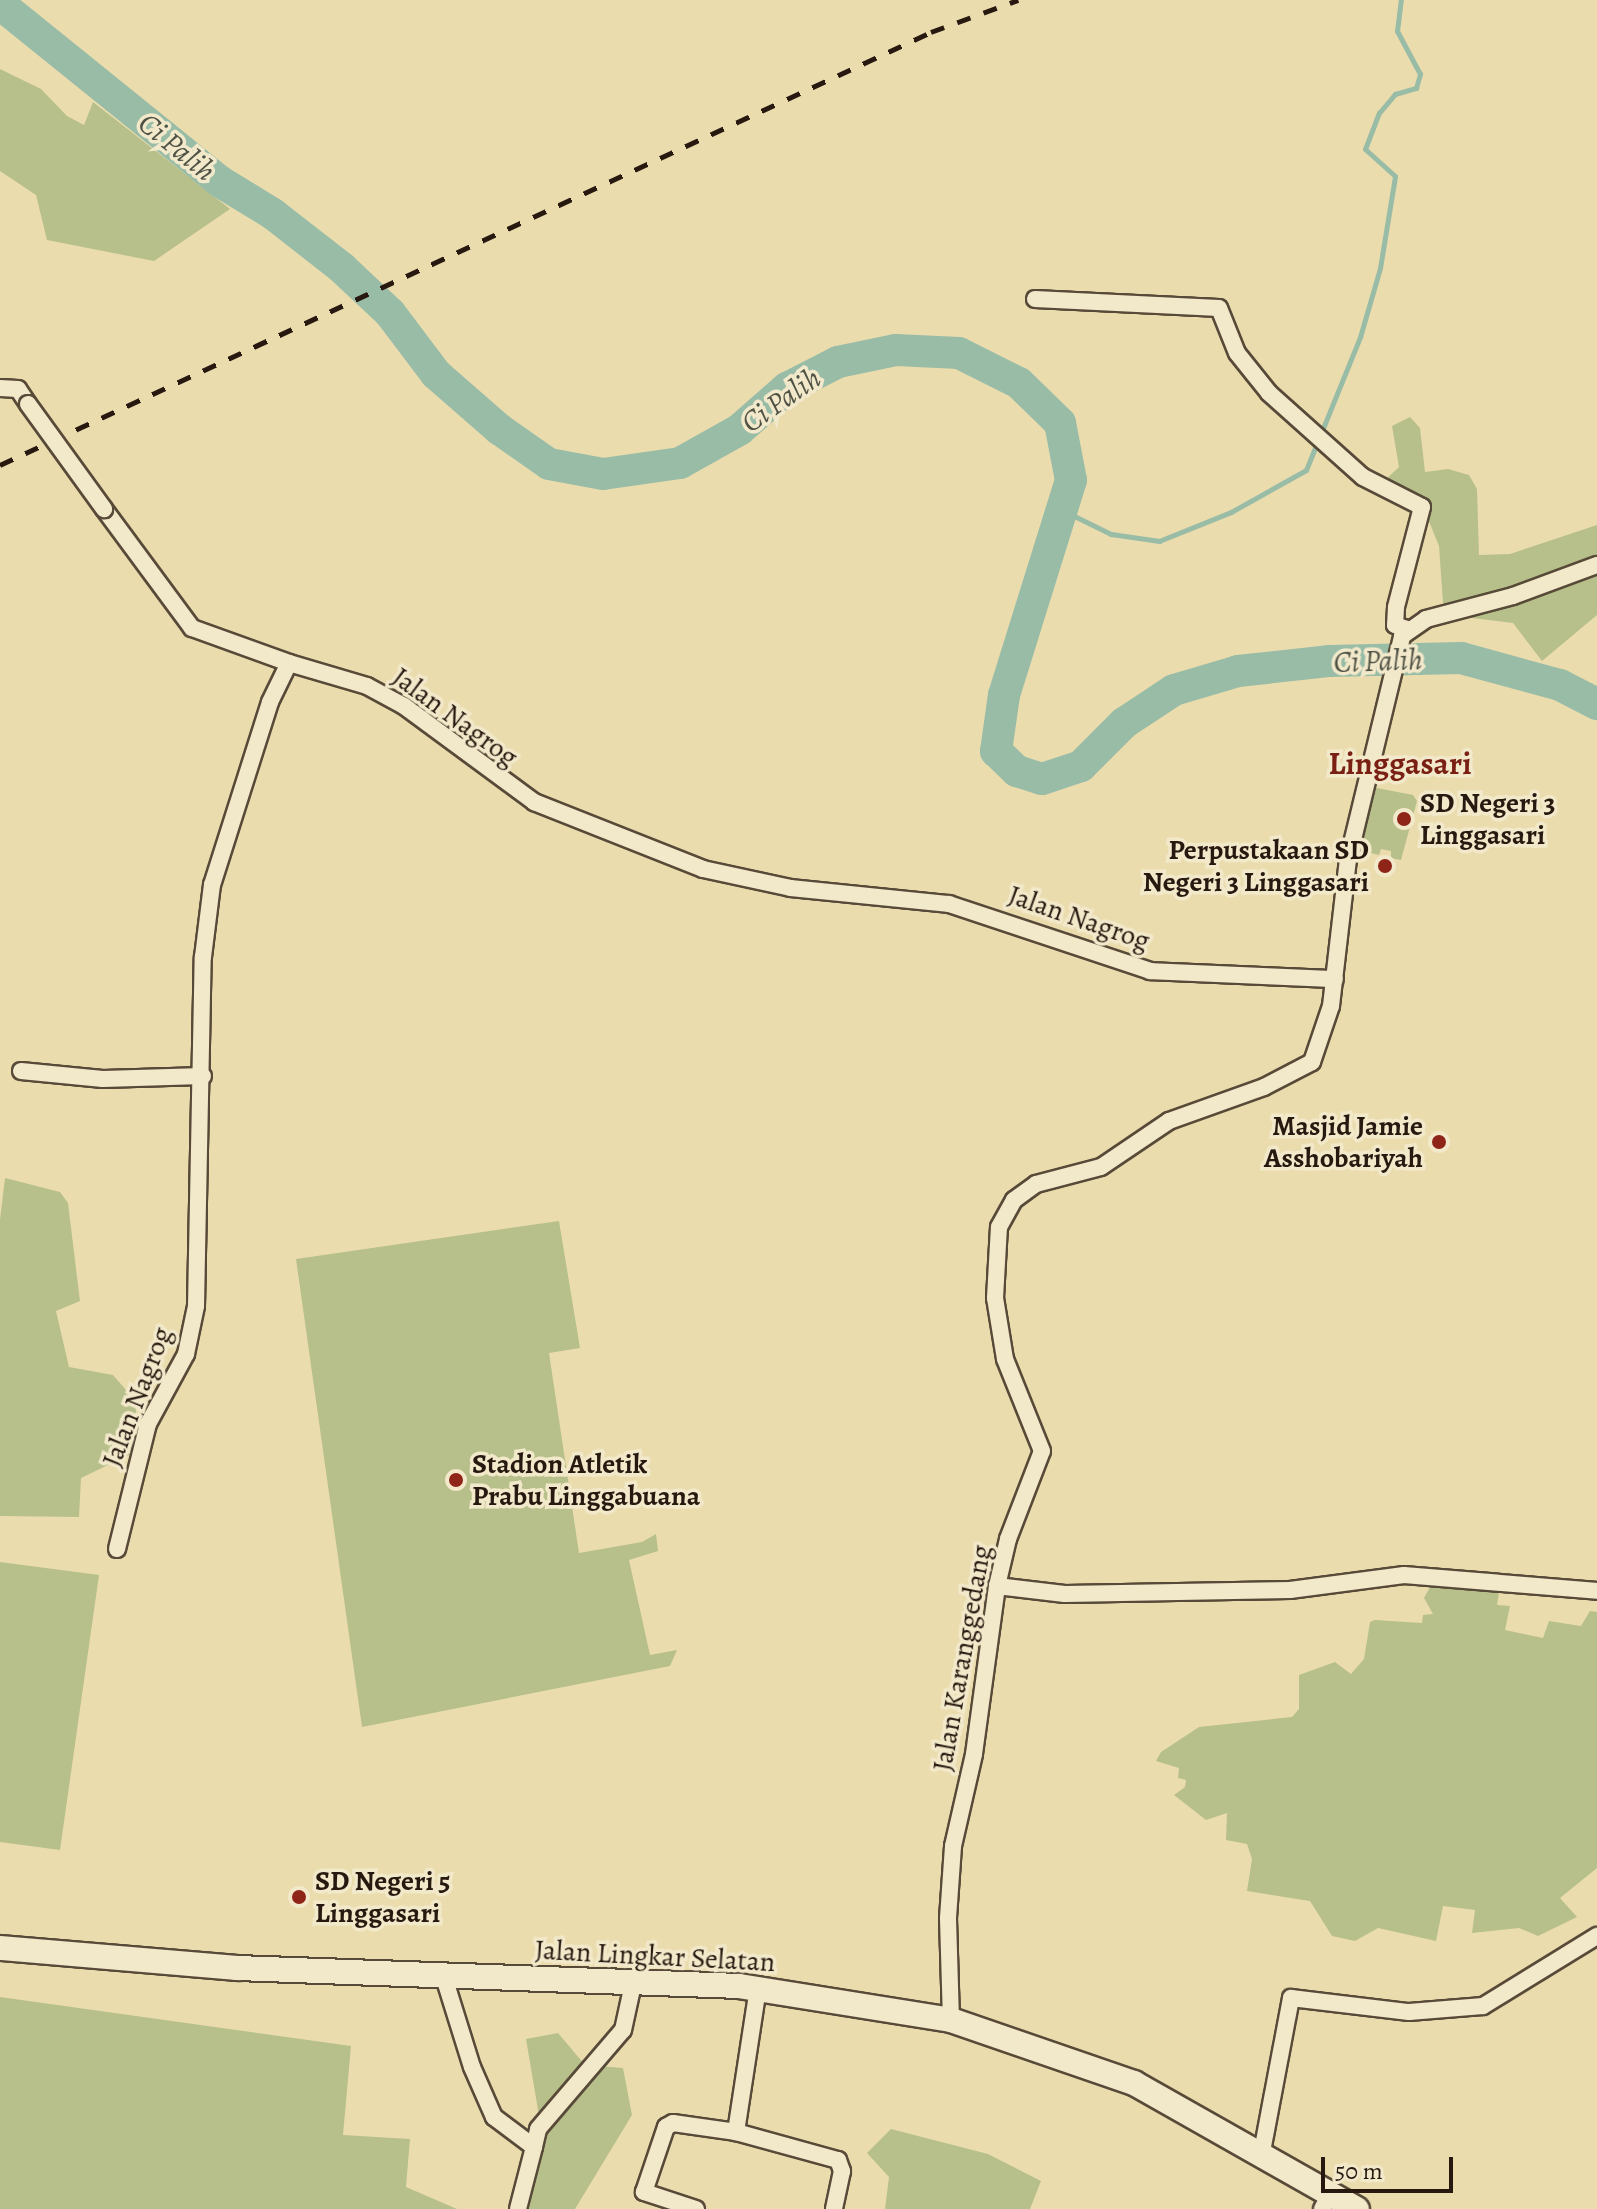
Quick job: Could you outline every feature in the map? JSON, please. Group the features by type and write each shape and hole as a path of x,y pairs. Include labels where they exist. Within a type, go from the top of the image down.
{"street":[{"path":"1035,299 1216,305 1251,373 1363,477 1418,503 1423,512 1395,623 1404,633 1446,612 1513,596 1597,565"},
{"path":"0,388 18,389 192,628 289,663"},
{"name":"Jalan Karanggedang","path":"951,2020 948,1918 953,1846 974,1754 997,1586 1008,1539 1042,1451 1005,1359 995,1298 994,1244 1006,1210 1036,1184 1101,1167 1169,1121 1264,1087 1312,1062 1335,979 1348,860 1388,685 1404,633"},
{"name":"Jalan Nagrog","path":"117,1549 148,1424 186,1354 196,1306 203,957 212,885 270,702 289,663 367,686 404,706 534,802 703,869 791,888 949,904 1150,971 1335,979"},
{"path":"21,1071 103,1079 203,1076"},
{"path":"997,1586 1065,1594 1290,1590 1404,1575 1597,1591"},
{"path":"1261,2157 1291,1998 1409,2012 1483,2006 1597,1936"},
{"name":"Jalan Lingkar Selatan","path":"0,1948 237,1968 758,1988 951,2020 1134,2083 1261,2157 1326,2202 1357,2209"},
{"path":"443,1974 472,2067 494,2117 534,2147"},
{"path":"518,2209 538,2129 623,2030 633,1984"},
{"path":"736,2132 758,1988"},
{"path":"689,2208 644,2192 667,2124 736,2132 838,2160 842,2171 834,2209"}],"green space":[{"path":"0,69 41,89 67,116 84,125 93,102 230,209 154,261 47,240 36,195 0,171"},
{"path":"1410,417 1420,428 1425,472 1448,469 1469,475 1477,489 1479,555 1510,554 1597,525 1597,615 1542,661 1513,623 1464,617 1443,603 1439,546 1428,519 1381,484 1399,467 1392,426"},
{"path":"1372,787 1413,795 1417,801 1401,860 1391,858 1391,851 1381,849 1379,855 1358,850"},
{"path":"5,1178 60,1192 68,1203 80,1301 56,1311 69,1367 113,1375 133,1398 137,1415 133,1453 81,1478 79,1517 0,1516 0,1220"},
{"path":"559,1221 580,1348 549,1353 579,1553 642,1542 656,1534 658,1551 629,1560 650,1655 677,1650 670,1666 362,1727 296,1259"},
{"path":"0,1562 99,1575 60,1850 0,1842"},
{"path":"1434,1580 1500,1586 1497,1605 1510,1606 1505,1630 1543,1638 1549,1621 1581,1626 1590,1611 1597,1612 1597,1868 1560,1898 1577,1917 1538,1936 1519,1928 1472,1933 1475,1910 1443,1906 1436,1941 1378,1928 1355,1941 1332,1936 1310,1901 1247,1891 1252,1859 1247,1844 1226,1840 1227,1813 1206,1820 1174,1795 1185,1787 1186,1780 1178,1778 1179,1768 1156,1761 1161,1752 1199,1727 1292,1717 1299,1709 1299,1675 1335,1662 1351,1674 1364,1659 1370,1622 1422,1623 1423,1615 1433,1614 1424,1598"},
{"path":"0,1997 351,2046 343,2135 410,2139 406,2187 457,2209 0,2209"},
{"path":"558,2033 585,2065 623,2068 632,2115 575,2209 529,2209 538,2158 538,2110 526,2039"},
{"path":"891,2129 988,2154 1041,2181 1030,2209 885,2209 889,2177 867,2153"}],"waterway":[{"path":"1062,510 1111,534 1159,541 1231,512 1306,470 1360,337 1380,268 1395,176 1365,149 1379,113 1395,94 1416,88 1420,74 1397,31 1401,0"},
{"name":"Ci Palih","path":"0,4 219,181 273,214 342,268 390,313 436,374 499,429 549,464 603,474 680,463 739,430 787,388 838,362 896,350 959,353 1019,383 1060,423 1071,480 1004,695 996,751 1017,771 1042,779 1081,766 1124,723 1174,690 1238,671 1330,661 1461,658 1560,685 1597,704"}],"railway":[{"path":"0,465 931,32 1018,0"}],"place":[{"name":"SD Negeri 3 Linggasari","path":"1404,819"},
{"name":"Perpustakaan SD Negeri 3 Linggasari","path":"1385,866"},
{"name":"Masjid Jamie Asshobariyah","path":"1439,1142"},
{"name":"Stadion Atletik Prabu Linggabuana","path":"456,1480"},
{"name":"SD Negeri 5 Linggasari","path":"299,1897"}],"district":[{"name":"Linggasari","path":"1400,763"}]}
